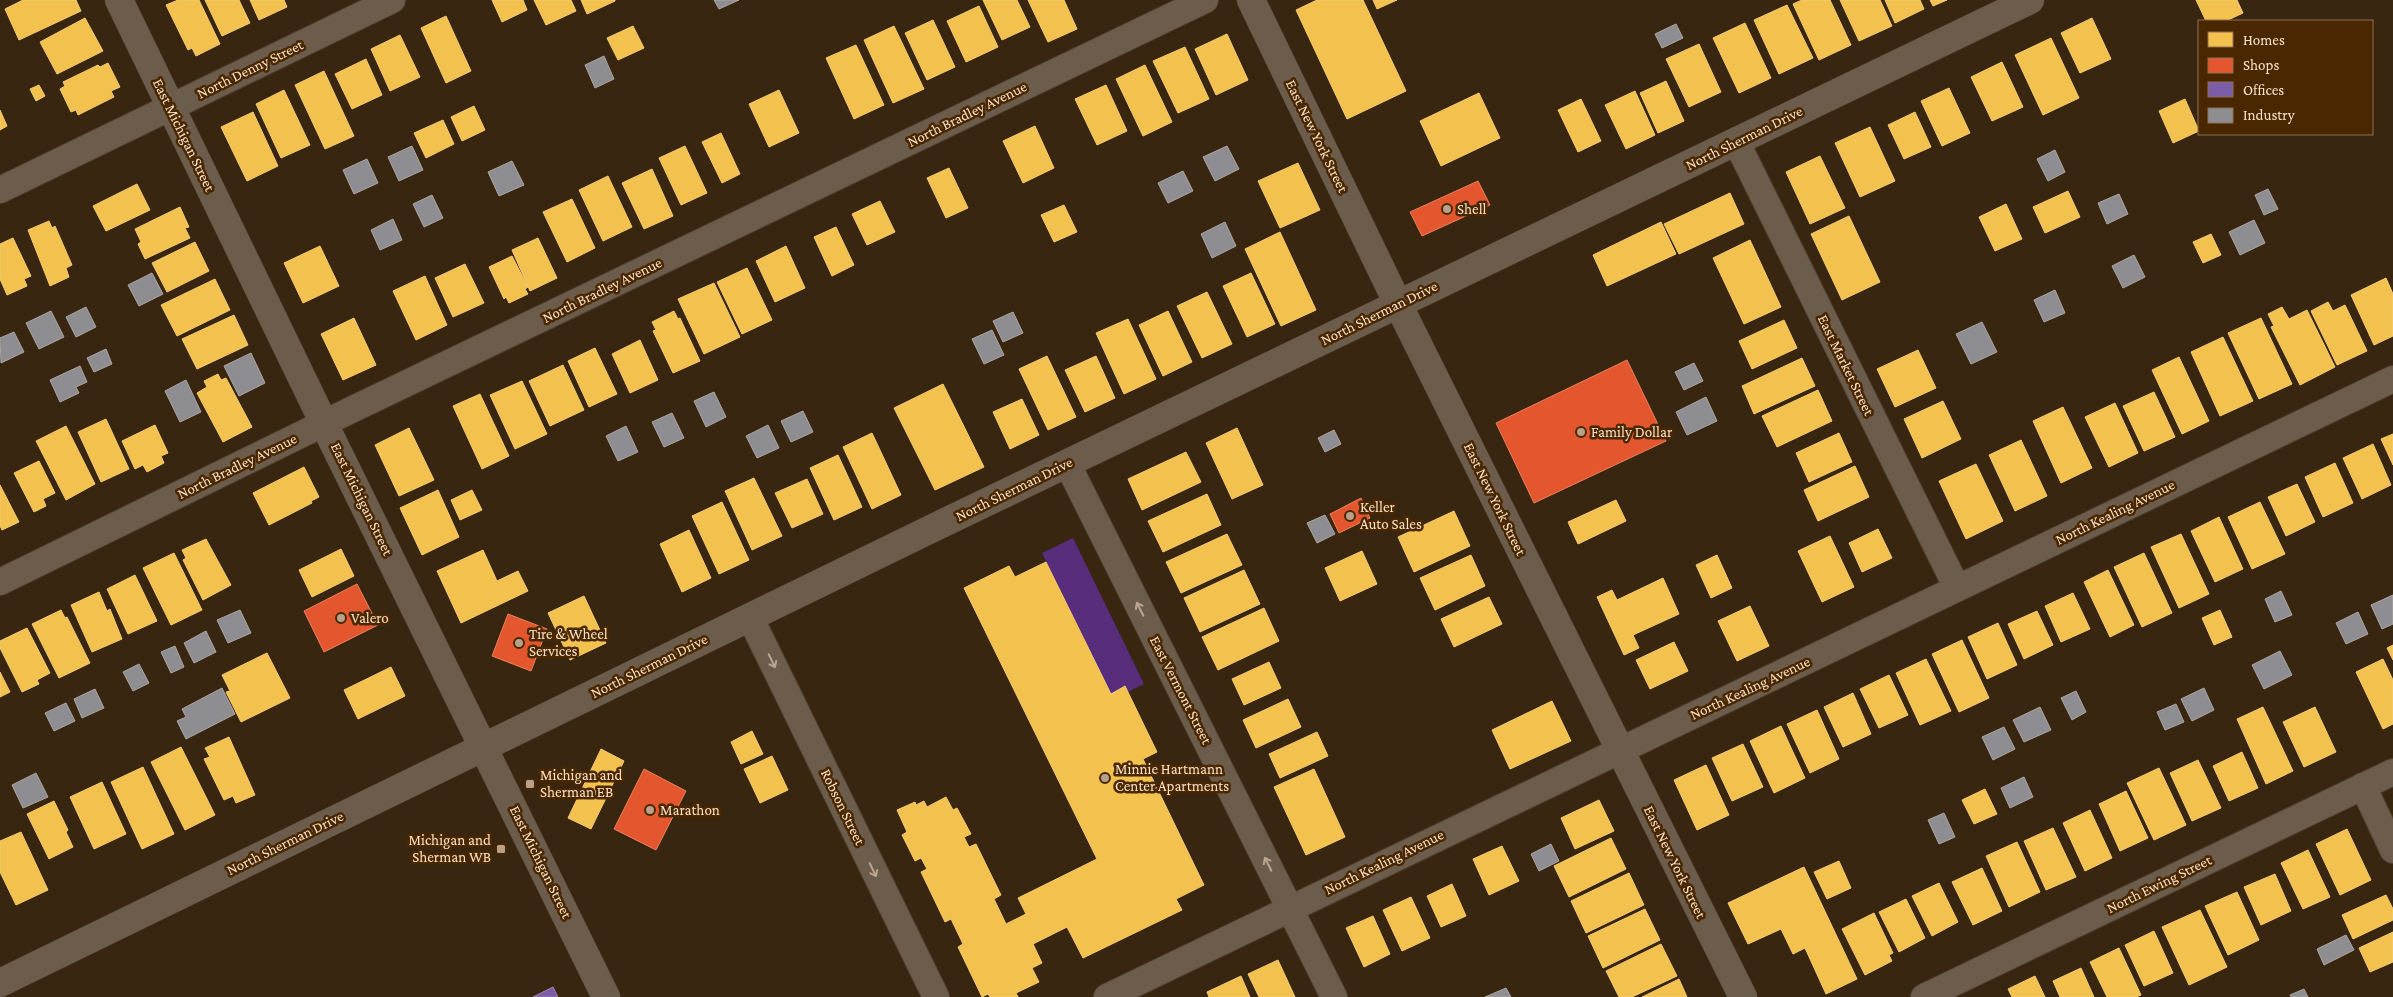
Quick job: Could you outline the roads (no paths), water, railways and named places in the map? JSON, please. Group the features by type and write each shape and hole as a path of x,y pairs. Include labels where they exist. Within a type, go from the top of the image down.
{"main road":[{"name":"East Michigan Street","path":"119,0 606,997"},
{"name":"East New York Street","path":"1251,0 1398,304 1743,997"},
{"name":"North Sherman Drive","path":"0,983 1067,463 2030,0"}],"street":[{"name":"North Denny Street","path":"0,190 392,0"},
{"name":"North Bradley Avenue","path":"0,582 324,423 1205,0"},
{"name":"East Market Street","path":"1736,141 1958,588"},
{"name":"North Kealing Avenue","path":"1107,997 1290,907 2393,379"},
{"name":"East Vermont Street","path":"1067,463 1334,997"},
{"name":"Robson Street","path":"750,617 936,997"},
{"name":"North Ewing Street","path":"1924,997 2393,772"},
{"path":"2363,786 2393,850"}],"place":[{"name":"Shell","path":"1447,209"},
{"name":"Family Dollar","path":"1581,432"},
{"name":"Keller Auto Sales","path":"1350,516"},
{"name":"Valero","path":"341,618"},
{"name":"Tire & Wheel Services","path":"519,643"},
{"name":"Minnie Hartmann Center Apartments","path":"1105,778"},
{"name":"Michigan and Sherman EB","path":"530,784"},
{"name":"Marathon","path":"650,810"},
{"name":"Michigan and Sherman WB","path":"501,849"}]}
